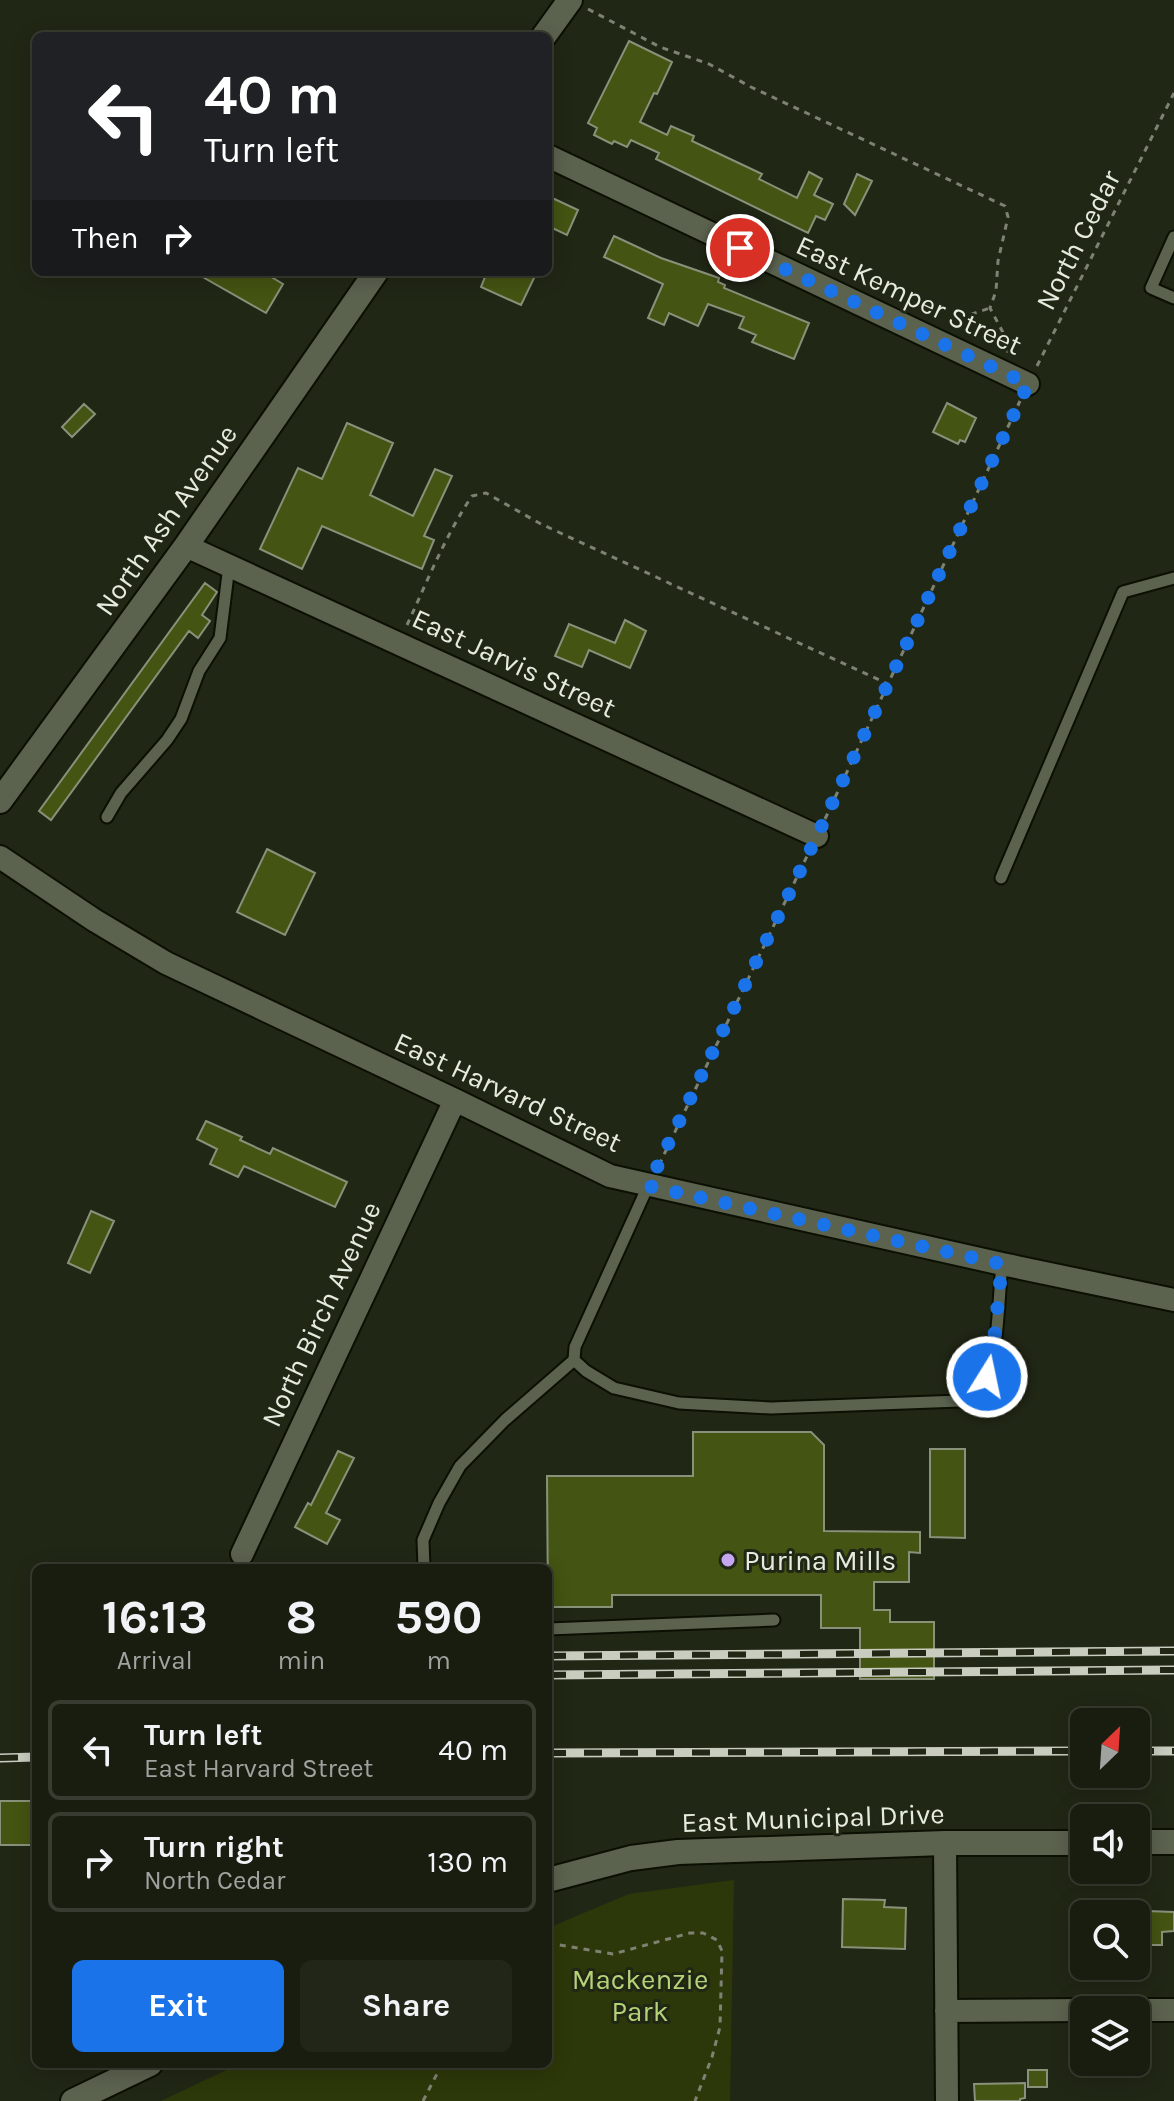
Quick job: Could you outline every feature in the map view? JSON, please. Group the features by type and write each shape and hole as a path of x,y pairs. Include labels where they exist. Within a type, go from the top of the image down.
{"street":[{"path":"548,32 576,3"},
{"name":"East Kemper Street","path":"552,158 1028,384"},
{"name":"North Ash Avenue","path":"0,801 186,546 373,276"},
{"name":"East Jarvis Street","path":"186,546 817,836"},
{"name":"East Harvard Street","path":"0,857 94,920 166,963 610,1176 1174,1300"},
{"name":"North Birch Avenue","path":"242,1554 455,1100"},
{"path":"1150,1842 1174,1842"},
{"path":"945,1843 947,2101"},
{"name":"East Municipal Drive","path":"552,1879 631,1858 678,1852 945,1843 1070,1843"},
{"path":"946,2011 1070,2010"},
{"path":"1150,2010 1174,2010"},
{"path":"73,2101 142,2068"}],"lane":[{"path":"1174,237 1151,288 1174,298"},
{"path":"107,817 121,793 181,719 199,671 220,638 229,565"},
{"path":"1001,878 1123,592 1174,578"},
{"path":"424,1564 423,1540 460,1466 488,1436 574,1360 575,1347 648,1186"},
{"path":"574,1360 614,1388 679,1403 771,1408 960,1401 974,1393 987,1377 992,1360 1002,1264"},
{"path":"552,1629 774,1620"}],"path":[{"path":"576,3 660,47 709,64 751,87 1005,206 1008,212 998,261 996,291 990,308 1007,340 1008,352 1002,372"},
{"name":"North Cedar","path":"648,1186 817,836 1028,384 1174,93"},
{"path":"932,339 966,316 990,308"},
{"path":"399,643 463,509 472,496 486,493 541,524 888,684"},
{"path":"552,1944 613,1954 690,1933 703,1933 717,1940 722,1951 720,2027 695,2101"},
{"path":"423,2101 440,2068"}],"green space":[{"name":"Mackenzie Park","path":"734,1880 730,2101 161,2101 231,2068 552,2068 552,1926 629,1894"}],"building":[{"path":"629,41 672,62 640,122 667,135 671,126 694,136 692,141 762,174 759,179 797,198 809,172 822,179 814,195 833,204 825,220 816,216 808,233 656,159 659,153 631,140 627,147 594,135 597,128 588,123"},
{"path":"857,174 872,181 855,215 844,204"},
{"path":"552,198 578,210 567,235 552,228"},
{"path":"614,236 661,258 719,278 718,282 725,285 724,288 809,323 794,359 752,342 756,335 739,328 744,317 708,304 698,326 669,313 664,325 648,318 663,284 604,257"},
{"path":"201,276 270,276 283,284 266,313"},
{"path":"485,276 535,276 521,305 481,287"},
{"path":"947,403 976,418 965,442 960,440 958,444 933,432"},
{"path":"84,404 95,414 72,437 62,427"},
{"path":"347,423 393,443 370,495 413,516 435,469 452,476 424,536 434,540 422,569 322,526 302,569 260,549 298,468 322,479"},
{"path":"205,583 217,592 202,615 210,621 198,638 189,631 51,820 39,811"},
{"path":"625,620 646,631 630,668 589,650 582,667 555,656 569,624 615,643"},
{"path":"267,849 315,873 285,935 237,912"},
{"path":"206,1121 270,1154 273,1148 347,1182 335,1207 244,1166 238,1177 210,1164 217,1149 197,1139"},
{"path":"91,1211 114,1221 90,1273 68,1263"},
{"name":"Purina Mills","path":"693,1432 811,1432 824,1445 824,1531 920,1532 920,1553 909,1552 909,1582 874,1582 874,1610 890,1610 890,1622 934,1622 934,1679 860,1679 860,1628 821,1628 821,1595 612,1595 612,1607 552,1607 552,1564 548,1564 547,1476 693,1476"},
{"path":"930,1449 965,1449 965,1538 930,1537"},
{"path":"338,1451 354,1458 326,1513 340,1520 327,1544 295,1527 308,1503 311,1505"},
{"path":"0,1801 32,1801 32,1845 0,1845"},
{"path":"843,1899 885,1900 884,1907 906,1908 905,1949 842,1947"},
{"path":"1150,1911 1174,1912 1174,1931 1162,1932 1162,1945 1150,1945"},
{"path":"1028,2070 1047,2070 1047,2087 1028,2087"},
{"path":"1025,2083 1025,2098 1020,2101 975,2101 974,2084"}],"railway":[{"path":"552,1656 1174,1651"},
{"path":"552,1675 1174,1670"},
{"path":"552,1753 1070,1751"},
{"path":"1150,1751 1174,1751"},
{"path":"0,1758 32,1757"}],"place":[{"name":"Purina Mills","path":"728,1560"}],"route":[{"path":"740,248 1028,384 817,836 648,1186 1002,1264 992,1360 987,1377"}]}
